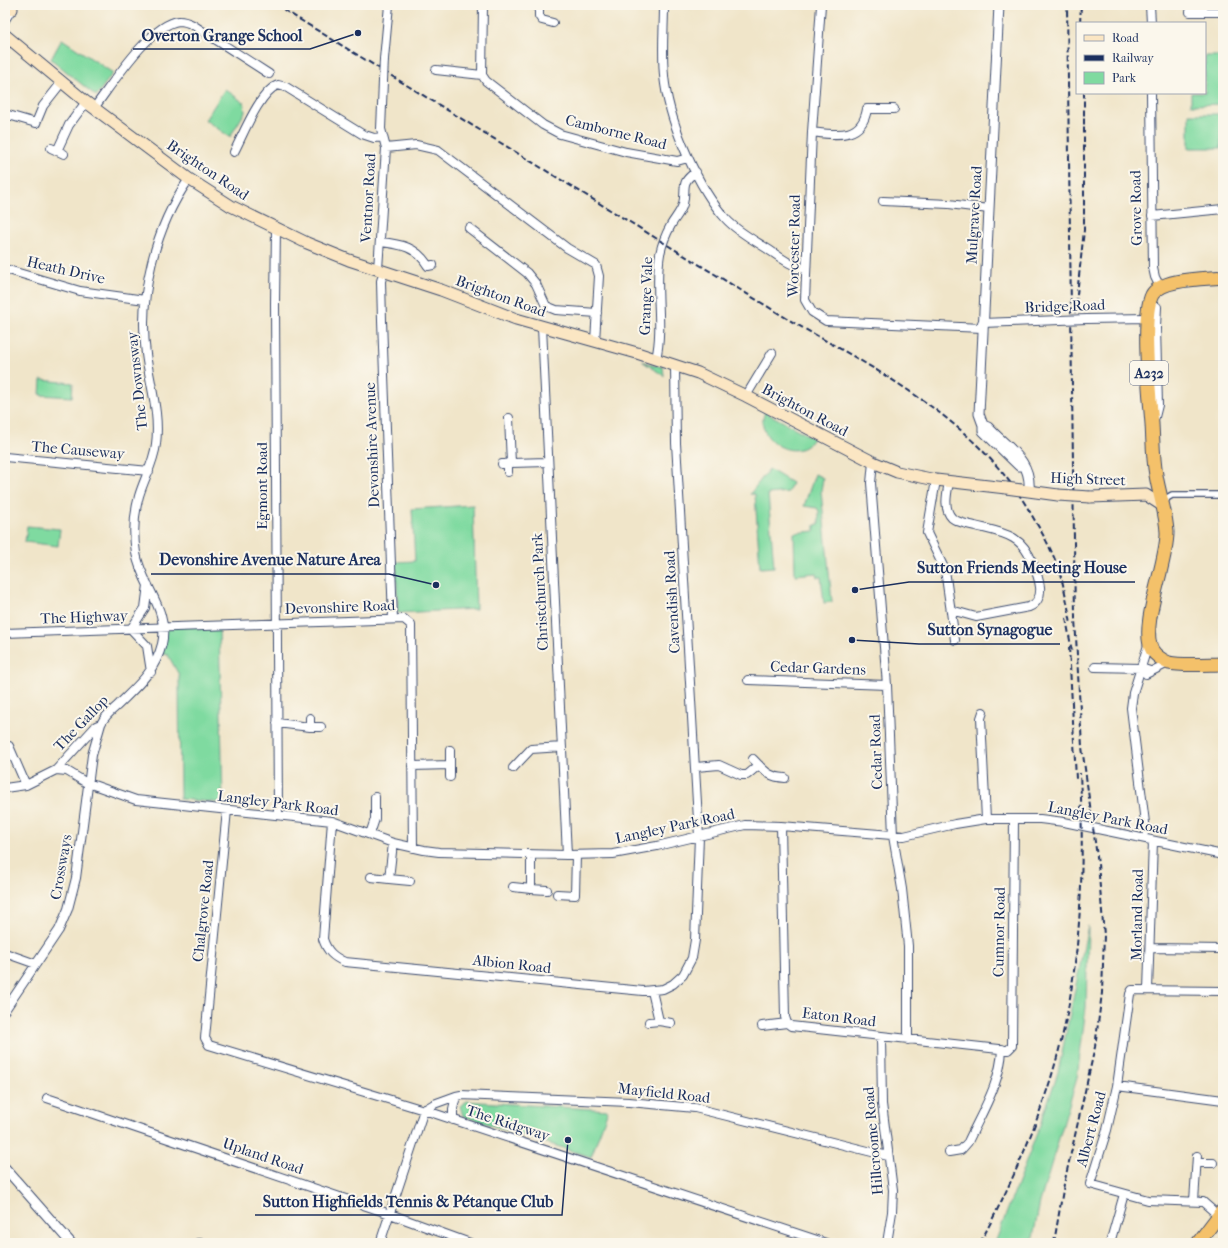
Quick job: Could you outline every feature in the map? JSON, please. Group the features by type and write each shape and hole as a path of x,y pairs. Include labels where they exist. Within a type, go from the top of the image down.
{"highway":[{"path":"1160,287 1173,282 1223,277"},
{"name":"A232","path":"1149,642 1154,598 1167,544 1163,506 1156,476 1152,425 1152,295 1160,287"},
{"path":"1149,642 1154,653 1168,663 1223,664"},
{"path":"1198,1243 1221,1213"}],"main road":[{"name":"Brighton Road","path":"7,40 90,105 190,179 231,206 339,256 441,290 542,327 675,364 698,373 746,396 874,462 908,475 949,482 1025,491"},
{"name":"High Street","path":"1146,495 1156,476"},
{"name":"High Street","path":"1025,491 1090,497 1146,495 1163,506"}],"street":[{"path":"234,152 252,114 270,90 278,85 290,90 362,134 374,138 381,133 382,81 389,5"},
{"path":"436,70 482,75 483,5"},
{"path":"539,5 539,16 542,20 553,23"},
{"path":"664,5 665,84 674,121 688,158 709,194 730,223 785,260 806,269"},
{"name":"Worcester Road","path":"821,5 812,132 806,303 812,312 823,320 982,325"},
{"name":"Mulgrave Road","path":"1000,5 982,325 979,414 983,425 988,427 1023,461 1024,466 1030,476 1025,491"},
{"path":"1150,5 1150,22"},
{"path":"5,20 11,8"},
{"path":"1190,12 1223,12"},
{"path":"57,151 69,125 90,105 152,36 165,27 179,21 193,25 269,74"},
{"name":"Camborne Road","path":"482,75 492,86 498,88 543,125 556,132 626,152 678,161 688,158"},
{"path":"5,114 36,123 43,106 62,82"},
{"name":"Grove Road","path":"1151,94 1153,268 1155,277 1160,287"},
{"path":"812,132 836,135 848,133 856,130 864,121 867,109 894,109"},
{"name":"Ventnor Road","path":"381,133 386,148 380,242 381,270"},
{"path":"386,148 416,145 438,150 520,207 571,249 596,265 599,271 595,341"},
{"name":"Grange Vale","path":"656,359 658,345 658,270 662,248 670,226 683,204 684,184 690,176 696,172"},
{"name":"The Downsway","path":"165,627 159,606 136,554 134,526 139,496 149,471 156,444 156,406 146,353 145,300 153,261 165,222 181,191 190,179"},
{"path":"883,201 949,204 989,209"},
{"path":"1152,216 1223,209"},
{"name":"Egmont Road","path":"276,228 275,312 278,815"},
{"path":"469,228 528,274 536,284 546,306 556,310 597,313"},
{"path":"380,242 410,247 422,256 428,266 433,265"},
{"name":"Heath Drive","path":"5,269 80,291 145,300"},
{"name":"Devonshire Avenue","path":"381,270 393,619"},
{"path":"1152,323 1157,307"},
{"name":"Bridge Road","path":"982,325 1087,319 1152,323"},
{"name":"Christchurch Park","path":"542,327 567,855"},
{"path":"746,396 772,353"},
{"name":"Cavendish Road","path":"675,364 676,442 700,837"},
{"path":"509,418 506,432 507,465 548,462"},
{"name":"The Causeway","path":"5,457 149,471"},
{"name":"Cedar Road","path":"874,462 871,483 887,685 893,836 907,926 909,969 908,1040"},
{"path":"936,480 927,533 944,570 955,640"},
{"path":"949,482 946,498 947,508 952,517 962,523 1006,534 1022,543 1029,551 1039,580 1040,592 1036,603 1029,607 976,617 951,610"},
{"path":"1163,506 1167,498 1172,494 1223,495"},
{"name":"The Downsway","path":"131,629 145,608 148,584"},
{"name":"Devonshire Road","path":"165,627 393,619 404,619 411,625 413,848"},
{"name":"The Highway","path":"5,633 165,627"},
{"name":"The Gallop","path":"5,788 26,785 56,770 96,726 101,724 151,672 160,653 165,627"},
{"path":"131,629 147,646 151,672"},
{"path":"1146,831 1131,708 1133,693 1139,678 1149,642"},
{"path":"1139,678 1168,663"},
{"path":"1094,667 1141,668 1150,671"},
{"name":"Cedar Gardens","path":"748,680 887,685"},
{"path":"983,712 981,718 986,819"},
{"path":"277,723 296,727 310,722 321,727"},
{"name":"Crossways","path":"5,1010 59,930 68,909 76,878 92,755 101,724"},
{"path":"5,747 9,746 26,785"},
{"path":"513,768 531,749 562,747"},
{"path":"450,750 450,777"},
{"path":"696,767 719,765 741,775 748,775 756,762 768,775 785,778"},
{"path":"412,766 450,766"},
{"path":"56,770 67,771 89,783"},
{"name":"Langley Park Road","path":"89,783 136,800 332,821 413,848 439,852 576,855 628,852 700,837 745,825 781,826 893,836 911,835 956,824 986,819 1040,819 1064,822 1223,856"},
{"path":"370,834 375,819 375,797"},
{"name":"Chalgrove Road","path":"207,1016 228,810"},
{"name":"Cumnor Road","path":"1012,1046 1014,819"},
{"name":"Albion Road","path":"332,821 322,939 328,952 339,960 345,962 652,991 673,984 683,975 692,958 695,940 700,837"},
{"name":"Eaton Road","path":"781,826 785,1017 787,1023 791,1026 908,1040 1008,1050 1012,1046"},
{"name":"Morland Road","path":"1148,990 1153,841"},
{"path":"389,879 393,842"},
{"path":"531,854 531,888"},
{"path":"557,894 579,895 576,855"},
{"path":"371,878 410,881"},
{"path":"513,887 547,890"},
{"path":"1150,948 1223,949"},
{"path":"5,953 36,964"},
{"name":"Albert Road","path":"1148,990 1136,989 1130,994 1117,1086 1107,1130 1090,1184 1148,1200 1203,1202 1221,1213"},
{"path":"1148,990 1223,991"},
{"path":"652,991 659,1021"},
{"name":"The Ridgway","path":"207,1016 205,1038 209,1045 424,1110 826,1243"},
{"path":"649,1022 659,1021 671,1023"},
{"path":"762,1026 787,1023"},
{"name":"Hillcroome Road","path":"881,1036 882,1104 893,1190 892,1212 887,1243"},
{"path":"949,1152 961,1150 968,1142 997,1081 1002,1063 1002,1049"},
{"path":"1117,1086 1223,1100"},
{"path":"454,1120 453,1109 456,1096"},
{"name":"Mayfield Road","path":"424,1110 434,1104 456,1096 629,1102 694,1108 888,1156"},
{"name":"Upland Road","path":"47,1098 390,1214 470,1243"},
{"path":"380,1243 424,1110"},
{"path":"1194,1201 1197,1159 1213,1163"},
{"path":"5,1168 71,1243"},
{"path":"1110,1243 1124,1194"}],"green space":[{"path":"62,39 113,73 96,96 51,59"},
{"path":"1206,56 1223,56 1223,104 1191,105 1191,94 1206,94"},
{"path":"225,89 244,103 245,112 230,137 205,120"},
{"path":"1223,109 1223,140 1221,117 1221,148 1189,148 1189,114 1221,114 1221,110"},
{"path":"642,361 655,366 663,367 664,376"},
{"path":"41,380 73,383 72,397 40,395"},
{"path":"765,412 813,438 806,446 797,450 778,446 765,431 763,422"},
{"path":"769,469 792,483 788,492 768,494 774,567 760,568 755,494 750,494"},
{"path":"815,474 823,478 821,491 832,602 824,603 821,577 817,577 816,573 795,575 794,533 815,531 815,525 819,524 819,511 817,508 804,506"},
{"path":"473,505 476,609 398,613 396,562 415,561 412,509"},
{"path":"27,526 60,529 58,546 25,542"},
{"path":"219,625 223,803 180,799 179,675 168,655 159,653 165,627"},
{"path":"1088,926 1086,1007 1077,1078 1040,1202 1032,1243 995,1243 1040,1125 1058,1072"},
{"path":"466,1101 608,1110 591,1157 463,1116 460,1106"}],"railway":[{"path":"276,5 796,324 898,383 930,405 960,429 988,456 1013,486 1038,525 1055,559 1068,605 1071,624"},
{"path":"1054,1243 1064,1184 1095,1047 1102,993 1104,935 1098,864 1082,747 1075,618 1067,5"},
{"path":"1080,22 1081,5"},
{"path":"1075,313 1084,230 1084,94"},
{"path":"1066,618 1072,652"},
{"path":"1069,647 1076,779"},
{"path":"980,1243 1024,1153 1045,1096 1057,1057 1066,1017 1073,977 1081,895 1082,854 1080,773"}],"place":[{"name":"Overton Grange School","path":"358,33"},
{"name":"Devonshire Avenue Nature Area","path":"436,585"},
{"name":"Sutton Friends Meeting House","path":"855,590"},
{"name":"Sutton Synagogue","path":"852,640"},
{"name":"Sutton Highfields Tennis & Pétanque Club","path":"568,1140"}]}
